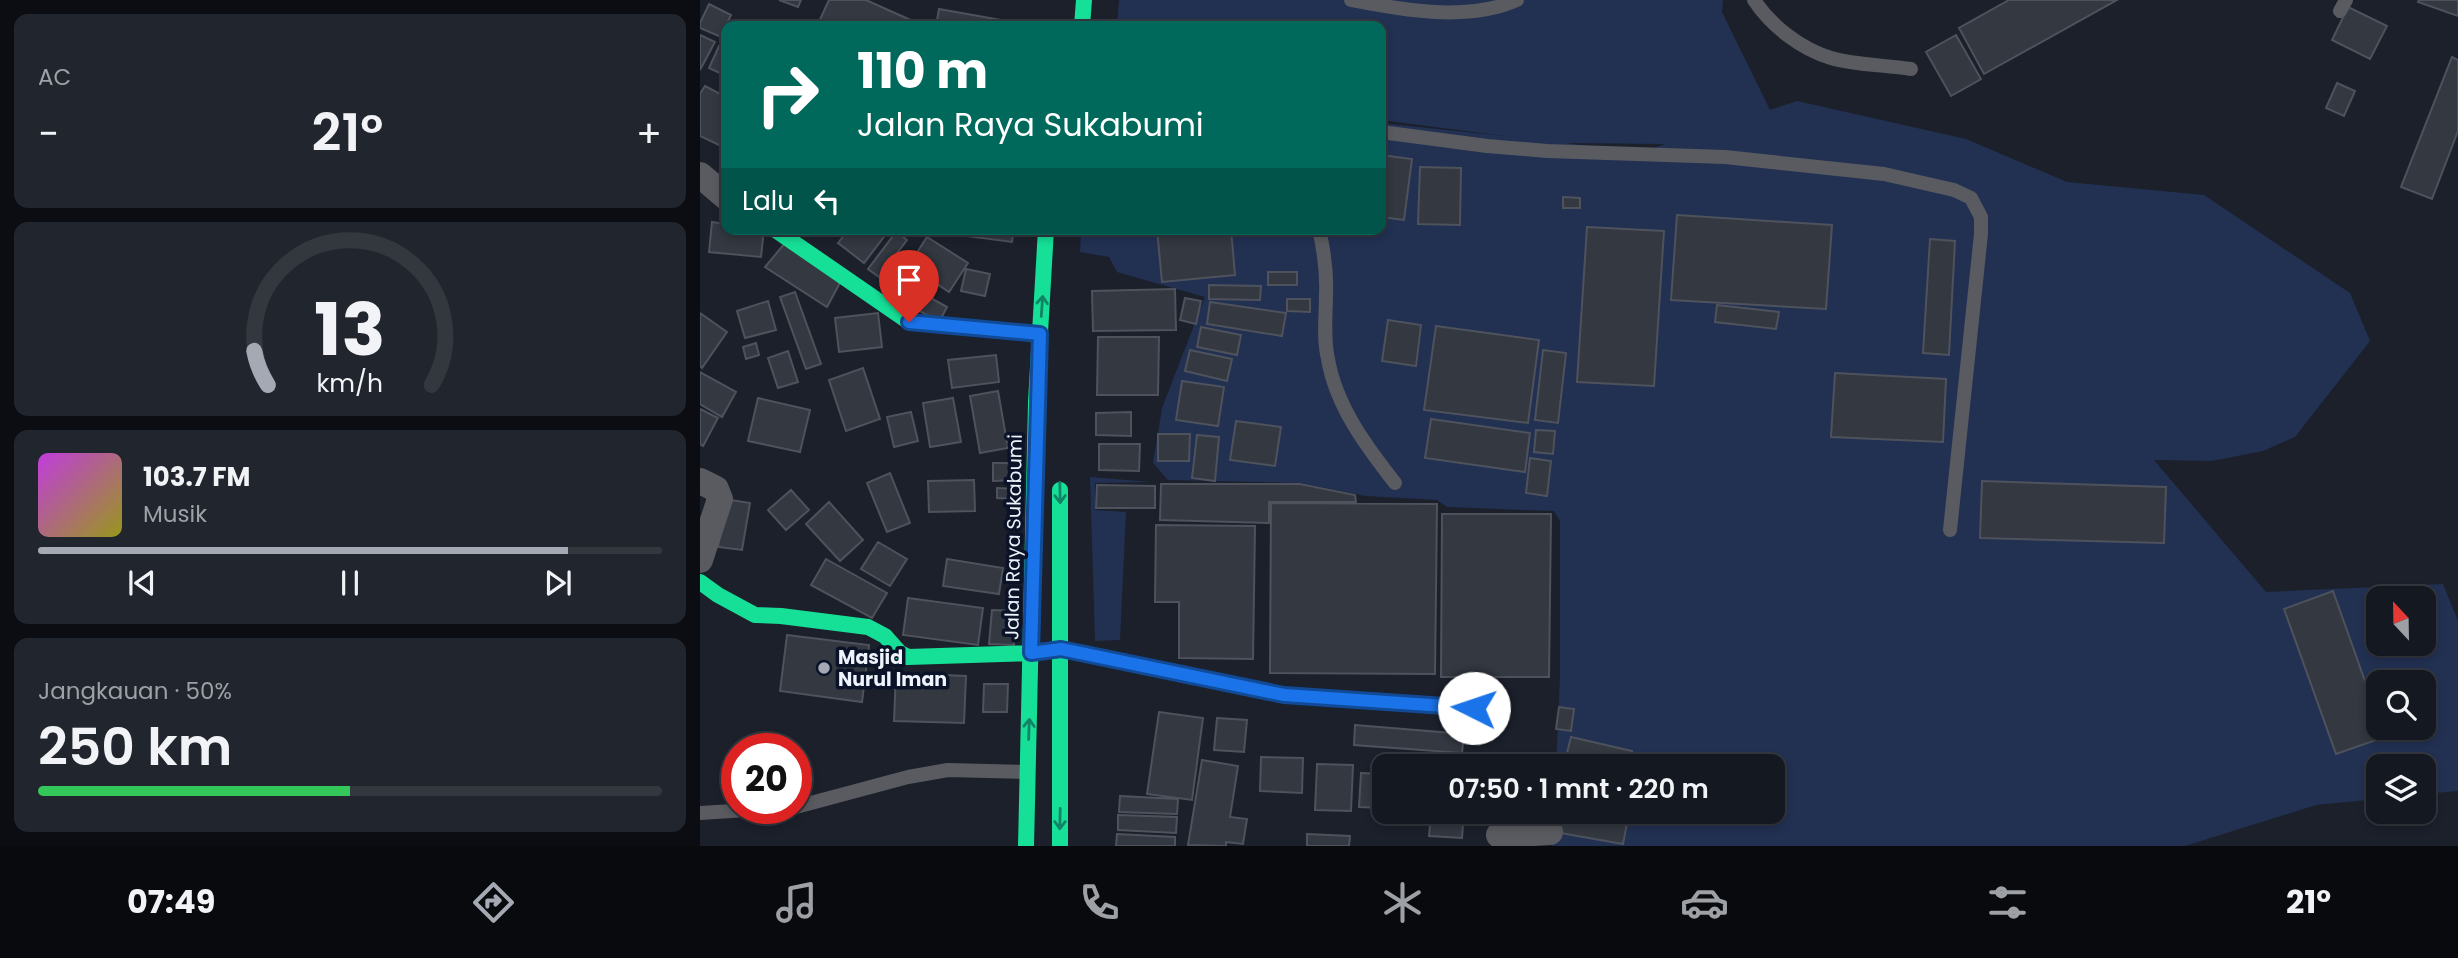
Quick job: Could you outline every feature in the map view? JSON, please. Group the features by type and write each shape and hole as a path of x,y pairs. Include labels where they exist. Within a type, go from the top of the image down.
{"main road":[{"path":"1082,21 1084,0"},
{"path":"783,235 909,322 1040,334"},
{"name":"Jalan Raya Sukabumi","path":"1026,846 1040,334 1046,235"},
{"path":"1060,472 1060,846"},
{"path":"700,582 718,596 755,615 868,627 885,636 900,653 908,657 1031,653 1061,649"},
{"path":"1012,830 1027,814"}],"street":[{"path":"700,175 721,193"},
{"path":"700,481 716,489 720,499 700,560"},
{"path":"1499,835 1549,830"}],"lane":[{"path":"1351,0 1390,7 1465,12 1485,10 1517,0"},
{"path":"1754,0 1778,28 1831,58 1911,69"},
{"path":"1386,133 1547,151 1725,157 1844,168 1924,182 1971,198 1981,217 1981,234 1950,530"},
{"path":"1320,235 1326,271 1326,341 1333,377 1354,427 1395,483"},
{"path":"1061,649 1284,695 1501,710"},
{"path":"812,803 908,777 948,770 1027,772"},
{"path":"700,813 721,813"}],"shaded area":[{"path":"1119,0 1723,0 1722,12 1770,110 1797,101 1966,139 2067,182 2204,195 2350,293 2370,341 2295,437 2263,451 2212,461 2154,460 2266,592 2366,587 2366,656 2436,656 2436,586 2399,586 2443,584 2458,621 2458,791 2436,793 2436,754 2366,754 2366,800 2316,805 2185,846 1552,846 1553,824 1785,824 1785,754 1557,754 1560,676 1560,521 1554,511 1447,507 1437,500 1366,496 1301,483 1168,480 1153,463 1162,408 1205,297 1117,272 1109,257 1080,252 1081,235 1386,235 1386,124 1504,136 1386,121 1386,21 1117,21","holes":["1565,143 1566,143 1665,144 1642,152"]},
{"path":"1090,477 1151,482 1095,483 1095,510 1126,512 1120,640 1095,641"}],"building":[{"path":"779,0 801,0 798,7"},
{"path":"829,0 866,0 913,21 819,21"},
{"path":"2009,0 2117,0 1984,74 1959,28"},
{"path":"2458,0 2458,16 2418,2"},
{"path":"709,4 731,15 728,21 721,21 721,37 700,28"},
{"path":"2348,7 2387,26 2370,59 2332,40"},
{"path":"939,9 1007,21 937,21"},
{"path":"700,35 715,42 700,70"},
{"path":"1956,35 1981,79 1951,96 1926,52"},
{"path":"719,46 721,74 709,68"},
{"path":"2452,57 2458,60 2458,131 2432,199 2401,187"},
{"path":"2337,83 2355,91 2344,116 2326,108"},
{"path":"705,86 721,94 721,146 700,136 700,94"},
{"path":"1386,156 1412,159 1404,220 1386,218"},
{"path":"1420,167 1461,168 1460,225 1418,224"},
{"path":"1563,197 1580,198 1580,208 1563,208"},
{"path":"1677,215 1832,225 1826,309 1671,300"},
{"path":"712,222 721,223 721,235 763,235 761,257 709,252"},
{"path":"1587,227 1664,231 1654,386 1577,382"},
{"path":"844,235 885,235 864,263 838,243"},
{"path":"894,235 900,235 907,240 879,277 868,269"},
{"path":"960,235 1013,235 1012,242"},
{"path":"1158,235 1232,235 1235,275 1162,282"},
{"path":"927,237 968,263 949,292 909,265"},
{"path":"1930,239 1955,241 1949,355 1923,353"},
{"path":"785,243 841,281 827,307 765,267"},
{"path":"966,269 990,274 985,296 961,291"},
{"path":"1268,272 1297,272 1297,285 1268,285"},
{"path":"898,280 947,307 939,322 890,294"},
{"path":"1209,285 1261,286 1260,300 1209,299"},
{"path":"1175,289 1176,330 1093,331 1092,291"},
{"path":"795,292 821,364 806,369 780,297"},
{"path":"1185,298 1201,301 1196,324 1180,320"},
{"path":"1287,299 1310,299 1310,312 1287,311"},
{"path":"768,301 776,330 745,338 737,311"},
{"path":"1210,302 1286,313 1282,336 1207,324"},
{"path":"1717,305 1779,312 1776,329 1715,322"},
{"path":"700,313 727,332 702,368 700,366"},
{"path":"878,313 882,347 839,352 835,318"},
{"path":"1388,320 1421,325 1416,366 1382,361"},
{"path":"1436,326 1539,340 1528,423 1424,410"},
{"path":"1201,327 1241,335 1237,355 1197,347"},
{"path":"1098,337 1159,337 1158,395 1097,395"},
{"path":"756,343 759,355 746,359 743,347"},
{"path":"1190,350 1232,359 1227,381 1185,371"},
{"path":"1543,350 1566,353 1558,423 1535,420"},
{"path":"788,351 798,382 778,388 768,358"},
{"path":"996,355 999,382 952,388 948,360"},
{"path":"863,368 880,419 846,431 829,380"},
{"path":"700,372 736,392 722,417 700,404"},
{"path":"1835,373 1946,379 1943,442 1831,437"},
{"path":"1182,381 1224,387 1218,426 1176,420"},
{"path":"998,391 1008,448 980,453 970,396"},
{"path":"758,398 810,410 800,452 748,441"},
{"path":"953,398 961,442 930,447 923,403"},
{"path":"700,409 718,418 703,446 700,444"},
{"path":"911,412 918,441 894,447 887,417"},
{"path":"1131,412 1131,436 1096,435 1096,413"},
{"path":"1431,419 1530,433 1525,472 1425,458"},
{"path":"1236,421 1281,427 1275,466 1230,460"},
{"path":"1536,430 1555,431 1553,454 1534,452"},
{"path":"1158,434 1190,434 1189,461 1158,461"},
{"path":"1197,435 1219,437 1215,481 1192,478"},
{"path":"1099,444 1140,444 1139,471 1099,470"},
{"path":"1530,458 1551,461 1547,496 1526,493"},
{"path":"993,463 1017,463 1017,480 993,481"},
{"path":"890,473 910,523 887,532 867,483"},
{"path":"974,480 975,511 929,512 928,481"},
{"path":"1982,481 2166,487 2164,543 1980,538"},
{"path":"1161,484 1300,484 1355,495 1356,502 1269,502 1269,523 1160,520"},
{"path":"1097,485 1155,486 1155,508 1096,508"},
{"path":"997,488 1014,489 1014,499 997,498"},
{"path":"791,490 809,510 786,530 768,510"},
{"path":"725,499 750,503 742,550 718,547"},
{"path":"829,502 863,540 840,561 806,524"},
{"path":"1271,503 1437,504 1435,674 1270,673"},
{"path":"1442,514 1551,514 1549,677 1441,677"},
{"path":"1156,525 1255,526 1253,659 1179,658 1179,602 1155,602"},
{"path":"878,542 907,559 890,586 861,569"},
{"path":"826,559 887,593 872,618 811,585"},
{"path":"947,559 1003,568 999,594 943,586"},
{"path":"2333,591 2366,684 2366,740 2376,740 2336,754 2284,609"},
{"path":"908,598 983,608 978,645 903,635"},
{"path":"992,610 1017,611 1014,645 989,644"},
{"name":"Masjid Nurul Iman","path":"787,635 869,645 862,702 780,691"},
{"path":"896,673 966,676 964,723 894,721"},
{"path":"984,684 1008,684 1007,712 983,712"},
{"path":"1559,707 1574,709 1571,731 1556,729"},
{"path":"1159,712 1203,718 1192,800 1147,794"},
{"path":"1217,718 1247,720 1244,752 1214,750"},
{"path":"1355,725 1464,734 1462,753 1354,745"},
{"path":"1571,737 1632,751 1631,754 1567,754"},
{"path":"1261,757 1303,758 1302,793 1260,791"},
{"path":"1202,760 1238,766 1230,817 1247,819 1243,844 1226,842 1226,846 1188,845"},
{"path":"1317,764 1353,765 1351,811 1315,810"},
{"path":"1361,773 1372,773 1372,808 1359,807"},
{"path":"1120,796 1178,799 1177,814 1119,812"},
{"path":"1118,815 1177,817 1176,833 1118,830"},
{"path":"1430,824 1463,824 1462,838 1429,836"},
{"path":"1550,824 1627,824 1623,844 1549,831"},
{"path":"1117,834 1175,837 1175,846 1116,846"},
{"path":"1307,834 1350,836 1349,846 1307,846"}],"traffic: fast":[{"path":"1082,21 1084,0"},
{"path":"783,235 909,322 1040,334"},
{"path":"1026,846 1036,402 1046,235"},
{"path":"1060,490 1060,846"},
{"path":"700,582 755,615 868,627 885,636 900,653 908,657 1031,653 1061,649"}],"place":[{"name":"Masjid Nurul Iman","path":"824,668"}],"route":[{"path":"909,322 1040,334 1031,653 1061,649 1284,695 1474,708"}]}
